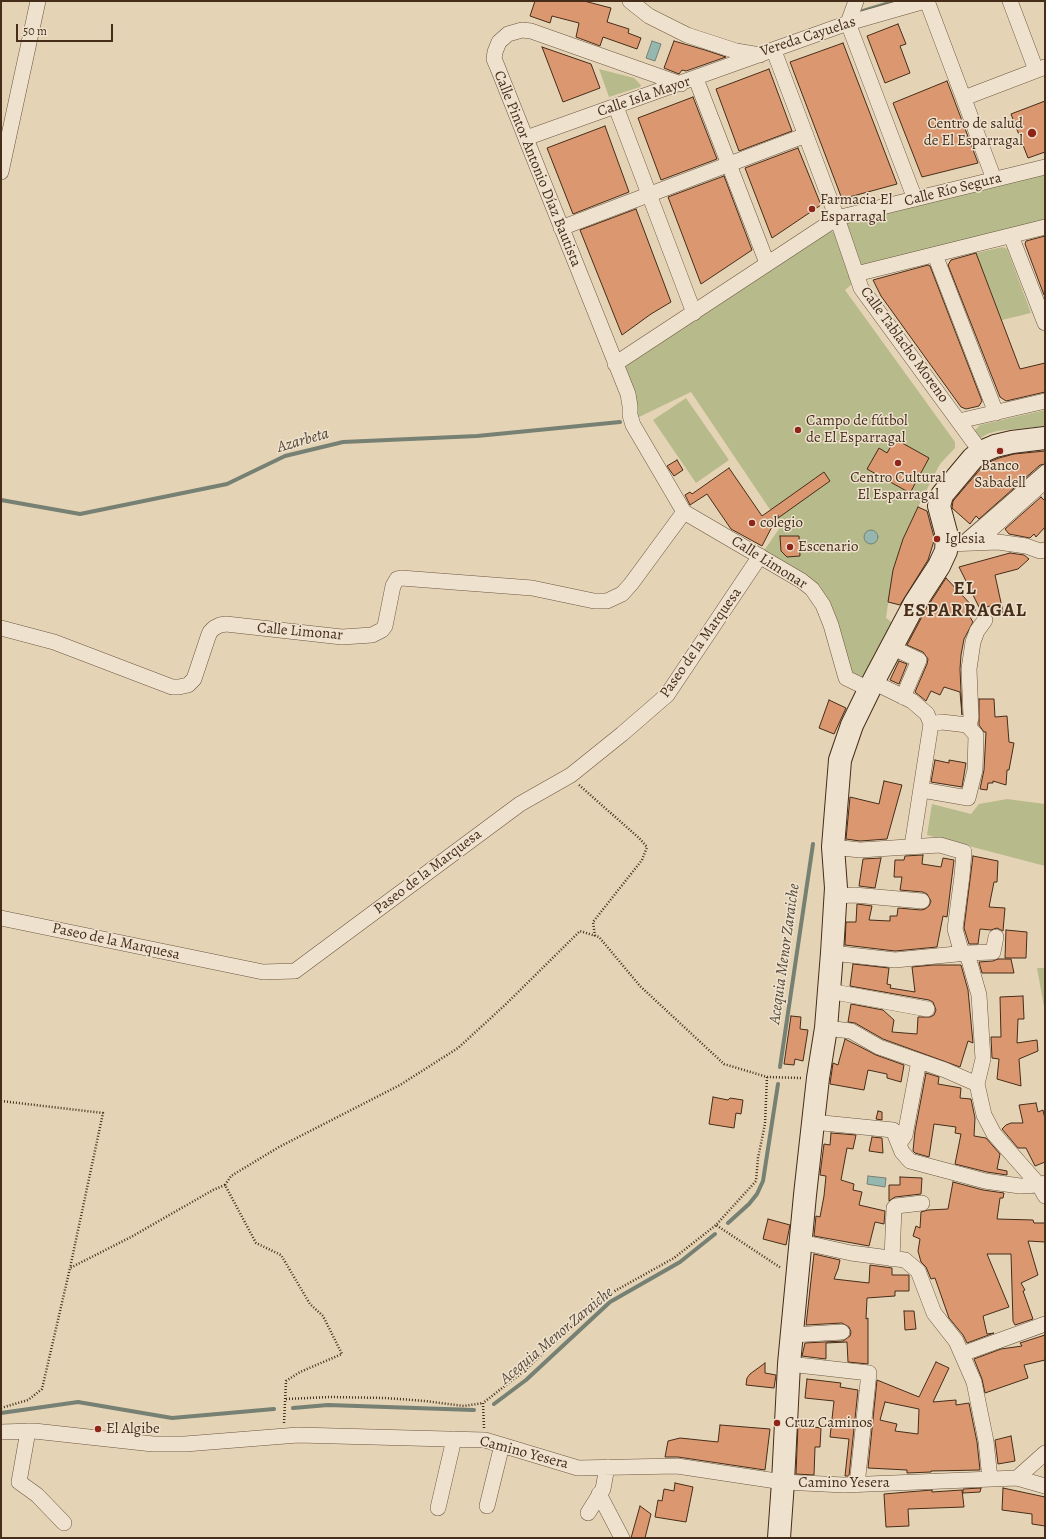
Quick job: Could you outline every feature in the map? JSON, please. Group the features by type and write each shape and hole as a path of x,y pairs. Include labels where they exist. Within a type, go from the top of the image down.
{"main road":[{"path":"779,1538 789,1364 813,1122 826,1028 832,953 836,896 833,847 840,760 852,725 915,603 939,566 962,543 947,536 940,512 940,501 946,490 973,458 981,452 995,446 1012,442 1045,438"}],"street":[{"path":"1,172 38,1"},
{"name":"Vereda Cayuelas","path":"630,1 649,16 687,35 736,51 768,53 848,24 926,1"},
{"path":"856,1 848,24 915,199"},
{"path":"926,1 994,180"},
{"path":"964,98 1041,69 1010,1"},
{"name":"Calle Pintor Antonio Díaz Bautista","path":"615,364 494,59 495,52 499,42 508,34 522,30 531,31 681,84"},
{"name":"Calle Isla Mayor","path":"526,138 768,53"},
{"name":"Calle Tablacho Moreno","path":"768,53 806,135 861,288 981,452"},
{"path":"696,79 767,263"},
{"path":"616,107 694,313"},
{"path":"561,228 806,135"},
{"name":"Calle Río Segura","path":"615,364 837,218 1045,167"},
{"path":"856,274 1045,227"},
{"path":"1011,236 1045,323"},
{"path":"935,255 996,413"},
{"name":"Calle Limonar","path":"615,364 629,400 631,422 684,512 802,581 816,594 823,605 831,625 846,678 912,701 927,714 931,724"},
{"path":"959,421 1045,401"},
{"path":"962,543 1045,472"},
{"path":"962,543 1045,481"},
{"name":"Calle Limonar","path":"1,628 54,642 172,687 179,687 188,685 194,679 210,632 220,625 226,624 334,637 377,633 382,630 387,622 393,586 398,579 401,578 532,588 594,601 607,601 622,594 631,584 684,512"},
{"path":"962,543 998,542 1026,546 1040,551 1045,550"},
{"name":"Paseo de la Marquesa","path":"1,918 263,972 295,971 520,804 570,775 622,734 667,695 760,556"},
{"path":"969,727 971,717 969,669 973,642 977,631 985,620"},
{"path":"891,647 919,660 903,697"},
{"path":"912,846 922,790 931,724 942,722 967,725 976,735 975,770 968,798 922,790"},
{"path":"833,847 860,850 940,845 964,852 955,930 979,995 983,1059 977,1084 984,1115 994,1134 1043,1188"},
{"path":"836,896 854,895 922,901"},
{"path":"832,953 895,960 993,952 996,937"},
{"path":"829,991 927,1009"},
{"path":"826,1028 851,1031 879,1047 945,1070 977,1084"},
{"path":"898,1144 905,1135 919,1061"},
{"path":"813,1122 893,1130 902,1152 910,1161 984,1180 1043,1188"},
{"path":"892,1258 894,1208 896,1206 922,1203"},
{"path":"801,1242 851,1253 905,1260 918,1271 934,1313 956,1341 974,1382 986,1441 990,1478"},
{"path":"962,1354 1045,1324"},
{"path":"792,1335 842,1332"},
{"path":"789,1364 869,1373 857,1485"},
{"path":"28,1431 20,1482 37,1496 64,1523"},
{"name":"Camino Yesera","path":"1,1432 28,1431 153,1444 177,1444 283,1435 484,1440 578,1468 677,1466 783,1482 844,1485 1017,1478 1045,1486"},
{"path":"438,1508 454,1439"},
{"path":"487,1506 502,1445"},
{"path":"1017,1478 1045,1453"},
{"path":"588,1513 603,1489 607,1467"},
{"path":"599,1494 622,1538"}],"path":[{"path":"570,775 583,790 639,838 647,847 642,860 593,922 595,936"},
{"path":"70,1268 131,1237 213,1190 226,1185 231,1176 279,1146 400,1086 458,1048 505,1005 580,931 599,937 640,986 724,1064 767,1077 818,1078"},
{"path":"286,1399 330,1397 386,1398 464,1406 484,1403 524,1371 598,1302 674,1258 716,1225 756,1181 758,1158 765,1124 767,1077"},
{"path":"1,1100 103,1112 70,1268 42,1389 28,1400 1,1408"},
{"path":"226,1185 256,1243 281,1255 310,1304 323,1316 342,1354 300,1372 286,1381 283,1435"},
{"path":"716,1225 797,1280"},
{"path":"484,1403 484,1440"}],"green space":[{"path":"599,69 634,78 641,85 640,87 609,97"},
{"path":"1045,173 1045,221 860,266 846,224"},
{"path":"829,230 835,233 853,283 845,290 955,442 955,448 940,464 903,539 893,570 886,618 893,623 864,678 851,673 834,616 763,552 781,526 691,392 637,418 622,367"},
{"path":"1003,247 1007,249 1031,313 1002,320 976,253"},
{"path":"686,398 729,460 696,483 653,420"},
{"path":"1045,410 1045,426 997,431 987,434 979,439 974,431 980,425"},
{"path":"1007,799 1045,804 1045,866 927,835 932,804 971,814 979,804"},
{"path":"1037,968 1045,968 1045,1012"}],"water":[{"path":"652,41 661,44 655,61 646,58"},
{"path":"868,530 874,530 878,534 878,540 874,544 868,544 864,540 864,534"},
{"path":"868,1176 886,1178 885,1187 867,1184"}],"building":[{"path":"535,1 584,1 611,8 607,22 629,29 628,33 641,38 637,49 603,37 600,46 576,37 579,23 552,16 550,23 530,16"},
{"path":"898,24 906,44 900,46 910,73 885,83 867,36"},
{"path":"674,41 726,57 686,71 682,70 679,74 664,68"},
{"path":"843,43 897,184 842,199 790,62"},
{"path":"542,47 591,64 600,88 563,102"},
{"path":"769,69 792,131 739,151 716,89"},
{"path":"947,81 978,163 922,177 893,103"},
{"path":"693,97 717,159 661,180 638,118"},
{"name":"Centro de salud de El Esparragal","path":"1045,101 1045,152 1028,158 1011,114"},
{"path":"605,126 629,192 573,214 547,148"},
{"path":"798,148 821,205 772,238 745,168"},
{"path":"724,176 752,250 701,284 668,197"},
{"path":"636,209 671,302 651,314 622,335 580,230"},
{"path":"1045,236 1044,295 1025,244 1026,241"},
{"path":"976,253 1020,369 1045,363 1045,392 1006,401 1000,397 948,265 951,260"},
{"path":"928,265 930,266 982,401 979,406 966,409 961,407 881,296 873,280"},
{"name":"Centro Cultural El Esparragal","path":"895,439 929,458 910,493 867,469 879,448 887,453"},
{"path":"1045,451 1045,464 1040,465 979,519 976,516 970,524 952,508 953,501 987,463 1014,454"},
{"path":"677,460 683,470 674,476 667,466"},
{"path":"729,468 762,516 824,472 830,481 778,518 778,515 762,546 731,529 707,494 690,505 685,495 690,492 692,494"},
{"path":"1041,497 1045,501 1045,527 1036,537 1034,534 1030,538 1009,534 1005,529"},
{"path":"918,507 927,511 934,541 928,560 900,605 888,602 893,570 903,539"},
{"name":"Escenario","path":"780,536 799,536 800,556 787,557 781,551"},
{"path":"1010,553 1024,555 1029,559 1018,569 995,575 1003,612 992,615 990,606 980,609 959,567"},
{"path":"946,578 976,610 967,612 973,622 964,639 961,655 960,669 962,715 960,692 944,687 940,695 931,691 926,701 915,692 928,659 923,652 907,645 926,609"},
{"path":"899,661 907,664 899,684 890,680"},
{"path":"979,699 994,699 995,717 1007,716 1009,742 1014,743 1009,770 1007,770 1006,785 993,781 993,783 988,783 987,790 980,789 984,770 986,732 984,732 979,725"},
{"path":"829,700 846,708 834,734 819,728"},
{"path":"935,760 949,763 949,760 966,763 962,787 931,782"},
{"path":"884,781 902,785 887,839 860,841 846,839 850,797 879,804"},
{"path":"923,855 922,864 941,867 943,858 954,860 947,917 943,916 937,947 895,951 845,945 846,922 856,922 857,904 872,906 869,920 890,921 890,916 897,916 898,908 921,910 929,906 931,901 927,894 923,892 900,890 902,877 894,877 895,860 904,860 905,856"},
{"path":"973,856 998,861 997,882 994,882 989,907 1005,908 1003,931 997,928 991,930 980,929 978,944 969,944 964,928"},
{"path":"881,858 875,888 859,886 863,859"},
{"path":"1006,930 1027,932 1026,958 1005,958"},
{"path":"998,959 1011,959 1014,973 982,973 979,962"},
{"path":"853,964 889,968 887,984 891,985 890,988 915,992 912,967 961,965 968,990 973,1043 968,1041 960,1067 883,1039 855,1023 848,1022 851,1004 883,1010 894,1020 892,1032 917,1034 918,1017 930,1017 934,1015 936,1010 933,1002 929,1000 850,986"},
{"path":"1023,996 1024,1019 1018,1019 1017,1043 1037,1040 1038,1051 1019,1059 1021,1086 997,1079 999,1059 992,1058 991,1037 1001,1037 1000,997"},
{"path":"791,1016 801,1017 800,1029 808,1030 803,1061 795,1059 794,1065 784,1064"},
{"path":"845,1039 876,1055 904,1065 901,1082 887,1078 887,1074 868,1070 864,1090 830,1084 833,1063 838,1065"},
{"path":"926,1073 939,1077 938,1084 961,1088 960,1098 971,1099 975,1118 974,1136 986,1138 1000,1154 997,1169 1007,1171 1007,1175 987,1172 955,1164 961,1134 955,1133 956,1127 934,1124 929,1157 913,1151 915,1131"},
{"path":"713,1097 728,1100 730,1098 743,1100 741,1114 736,1113 734,1128 709,1124"},
{"path":"1036,1103 1038,1112 1043,1110 1045,1119 1045,1162 1035,1166 1026,1148 1018,1148 1002,1129 1011,1123 1023,1123 1019,1105"},
{"path":"878,1111 882,1112 882,1120 876,1119"},
{"path":"831,1133 856,1135 853,1149 847,1148 841,1180 854,1184 853,1190 862,1192 859,1205 885,1211 884,1224 875,1222 869,1246 814,1236 816,1216 820,1217 824,1196 826,1176 820,1175 824,1144 830,1145"},
{"path":"872,1137 882,1138 883,1153 869,1151"},
{"path":"900,1177 922,1178 921,1194 895,1197 889,1201 889,1185 900,1185"},
{"path":"953,1182 983,1190 1004,1193 1003,1198 1000,1198 997,1219 1033,1220 1034,1223 1045,1223 1045,1242 1028,1241 1038,1275 1021,1283 1025,1290 1023,1291 1033,1319 1015,1325 1013,1321 1011,1254 987,1254 1009,1307 983,1316 987,1334 994,1333 967,1343 963,1335 949,1318 935,1278 931,1279 926,1267 921,1262 918,1251 920,1239 913,1236 916,1226 920,1228 921,1212 928,1210 948,1209"},
{"path":"768,1219 790,1225 786,1245 763,1239"},
{"path":"814,1254 840,1260 834,1279 869,1283 870,1265 892,1268 892,1275 909,1275 909,1291 895,1291 895,1296 867,1298 866,1319 868,1318 868,1364 848,1362 847,1342 826,1343 826,1359 802,1356 805,1343 843,1341 850,1336 851,1332 849,1327 842,1323 806,1325"},
{"path":"904,1311 914,1311 916,1329 905,1330"},
{"path":"1045,1335 1045,1360 1024,1365 1028,1378 985,1393 982,1379 974,1359 1001,1349 1022,1346 1020,1343"},
{"path":"936,1362 949,1368 933,1402 956,1400 956,1405 969,1403 977,1442 980,1470 907,1473 907,1470 868,1468 877,1380 919,1397","holes":["885,1402 919,1409 918,1434 895,1431 897,1424 880,1420"]},
{"path":"765,1363 765,1373 776,1375 774,1388 746,1385 747,1378 750,1374"},
{"path":"807,1379 841,1383 840,1387 858,1390 849,1476 845,1476 849,1439 830,1437 834,1401 805,1398"},
{"path":"720,1425 770,1429 765,1470 678,1457 665,1457 668,1441 680,1438 718,1442"},
{"path":"798,1425 821,1428 820,1447 815,1447 814,1475 796,1474"},
{"path":"1011,1436 1015,1461 998,1464 995,1440"},
{"path":"675,1483 693,1487 686,1522 655,1517 658,1500 662,1501 664,1489 674,1491"},
{"path":"981,1488 980,1492 963,1493 963,1489"},
{"path":"1003,1488 1045,1497 1045,1526 1032,1524 1032,1514 1002,1510"},
{"path":"932,1490 932,1492 962,1490 964,1507 908,1509 909,1526 886,1527 884,1494"},
{"path":"640,1506 651,1514 645,1538 631,1538"}],"waterway":[{"path":"863,11 896,1"},
{"name":"Azarbeta","path":"1,500 80,514 227,484 285,456 343,442 477,436 620,422"},
{"name":"Acequia Menor Zaraiche","path":"780,1067 813,844"},
{"name":"Acequia Menor Zaraiche","path":"728,1223 749,1204 757,1194 763,1181 778,1084"},
{"name":"Acequia Menor Zaraiche","path":"494,1404 526,1380 610,1302 680,1262 715,1234"},
{"name":"Acequia Menor Zaraiche","path":"1,1413 78,1402 172,1418 274,1409"},
{"name":"Acequia Menor Zaraiche","path":"293,1408 328,1405 474,1410"}],"place":[{"name":"Centro de salud de El Esparragal","path":"1032,133"},
{"name":"Farmacia El Esparragal","path":"812,209"},
{"name":"Campo de fútbol de El Esparragal","path":"798,430"},
{"name":"Banco Sabadell","path":"1000,451"},
{"name":"Centro Cultural El Esparragal","path":"898,463"},
{"name":"colegio","path":"752,523"},
{"name":"Iglesia","path":"937,539"},
{"name":"Escenario","path":"790,547"},
{"name":"Cruz Caminos","path":"777,1423"},
{"name":"El Algibe","path":"98,1429"}],"district":[{"name":"EL ESPARRAGAL","path":"965,600"}]}
